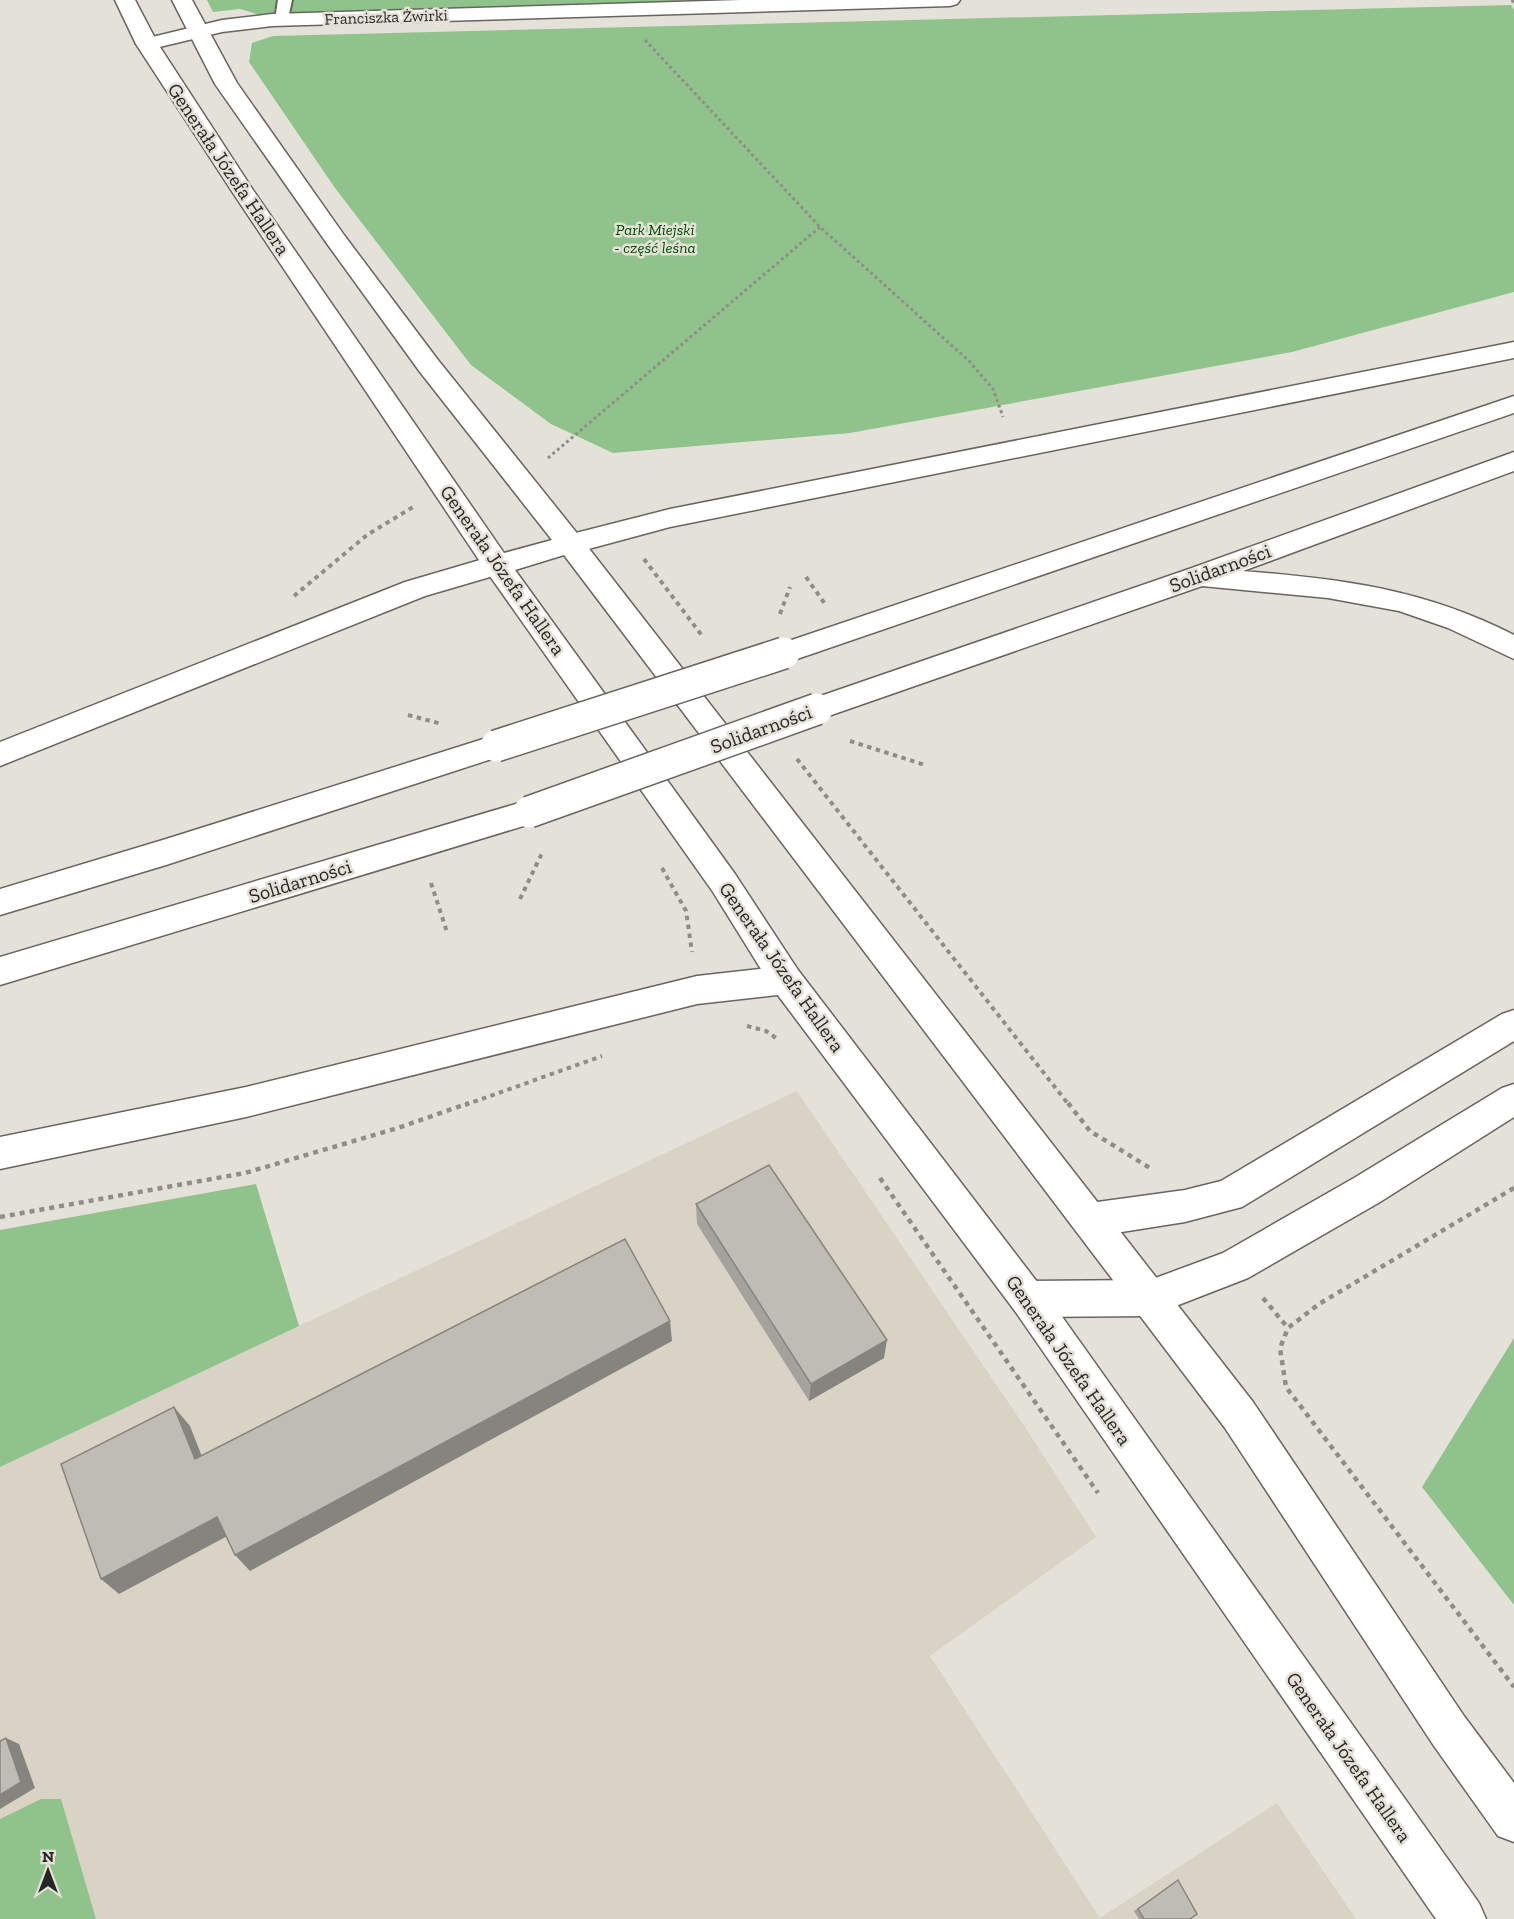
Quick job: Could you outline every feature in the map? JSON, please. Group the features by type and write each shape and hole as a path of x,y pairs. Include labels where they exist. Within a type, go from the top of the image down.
{"main road":[{"name":"Generała Józefa Hallera","path":"125,0 147,44 242,190 497,565 724,883 786,980 1028,1299 1463,1919"},
{"path":"182,0 226,84 336,240 429,366 570,544 1239,1415 1449,1731 1514,1820"},
{"name":"Franciszka Żwirki","path":"147,44 283,10 616,10 950,0"},
{"path":"0,754 415,589 570,544 670,518 1514,350"},
{"path":"0,902 166,852 784,653 1514,404"},
{"name":"Solidarności","path":"0,971 529,812 1199,576 1514,461"},
{"path":"1199,576 1343,591 1397,601 1454,618 1514,648"},
{"path":"0,1153 246,1102 698,990 786,980"},
{"path":"1090,1220 1185,1206 1229,1195 1514,1024"},
{"path":"1028,1299 1150,1298 1235,1266 1367,1190 1514,1099"}],"path":[{"path":"1512,0 1514,4"},
{"path":"616,10 820,227 969,361 993,389 1006,424"},
{"path":"547,459 820,227"},
{"path":"293,597 388,521 422,504"},
{"path":"806,577 826,605"},
{"path":"850,741 925,765"},
{"path":"520,899 547,843"},
{"path":"431,883 447,932"},
{"path":"736,1023 766,1031 782,1042"},
{"path":"0,1217 244,1173 398,1128 604,1056"},
{"path":"877,1174 1098,1493"},
{"path":"1514,1188 1319,1304 1288,1328 1280,1348 1286,1387 1514,1687"}],"shaded area":[{"path":"797,1091 1023,1424 1096,1537 930,1656 1100,1918 1277,1803 1356,1919 0,1919 0,1467"}],"green space":[{"path":"207,0 771,0 263,16 240,9 213,12"},
{"name":"Park Miejski - część leśna","path":"1511,5 1514,10 1514,292 1292,352 850,433 613,453 551,424 471,365 335,188 249,62 252,43 273,36"},
{"path":"256,1184 299,1326 0,1467 0,1230"},
{"path":"1514,1338 1514,1605 1422,1487"},
{"path":"41,1799 61,1799 96,1919 0,1919 0,1819"}],"building":[{"path":"769,1165 887,1340 811,1384 696,1204"},
{"path":"625,1239 670,1321 235,1555 217,1517 101,1579 61,1464 174,1407 195,1459"},
{"path":"6,1738 21,1782 0,1795 0,1741"},
{"path":"1178,1880 1197,1914 1190,1919 1144,1919 1138,1909"}]}
